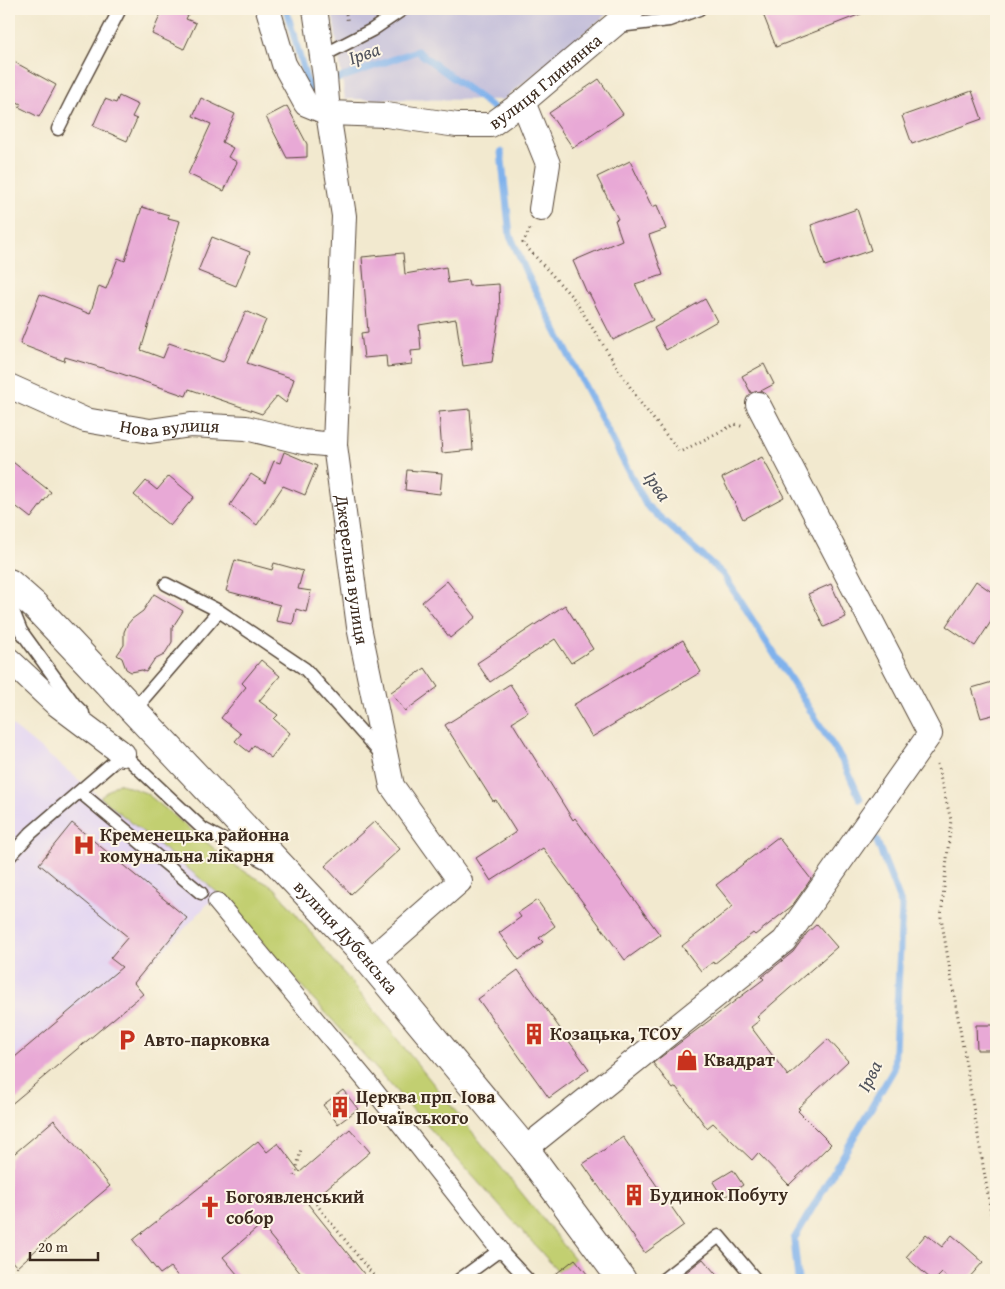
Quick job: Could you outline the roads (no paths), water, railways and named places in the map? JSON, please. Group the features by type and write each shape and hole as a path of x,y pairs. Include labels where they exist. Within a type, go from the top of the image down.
{"main road":[{"name":"вулиця Дубенська","path":"9,583 36,606 369,961 525,1149 622,1280"}],"street":[{"path":"268,9 284,64 306,104 326,86"},
{"name":"Джерельна вулиця","path":"315,9 344,216 335,445 359,627 392,786 460,881 369,961"},
{"name":"вулиця Глинянка","path":"326,86 386,115 457,125 491,125 523,102 633,9"},
{"path":"523,102 548,164 541,209"},
{"name":"Нова вулиця","path":"9,386 85,420 150,431 191,425 246,428 303,442 335,445"},
{"path":"525,1149 784,942 930,734 758,404"},
{"path":"9,660 55,702 122,754"},
{"path":"217,902 369,1084 500,1250"}],"lane":[{"path":"58,130 120,9"},
{"path":"326,86 372,30 404,9"},
{"path":"612,26 669,20 699,9"},
{"path":"166,584 218,611 305,669 387,760"},
{"path":"9,602 21,631 68,696 122,754 203,829 290,875"},
{"path":"141,717 143,699 218,611"},
{"path":"9,857 31,834 122,754"},
{"path":"80,792 201,893"},
{"path":"663,1280 720,1236 756,1280"},
{"path":"459,1280 500,1250 528,1280"}],"waterway":[{"name":"Ірва","path":"286,9 309,89 417,51 495,109"},
{"name":"Ірва","path":"501,152 510,235 527,274 646,505 723,574 844,763 860,799"},
{"name":"Ірва","path":"798,1280 794,1239 894,1069 902,906 876,839"}],"place":[{"name":"Кременецька районна комунальна лікарня","path":"84,845"},
{"name":"Козацька, ТСОУ","path":"534,1034"},
{"name":"Авто-парковка","path":"127,1040"},
{"name":"Квадрат","path":"687,1060"},
{"name":"Церква прп. Іова Почаївського","path":"340,1107"},
{"name":"Будинок Побуту","path":"634,1195"},
{"name":"Богоявленський собор","path":"210,1207"}]}
